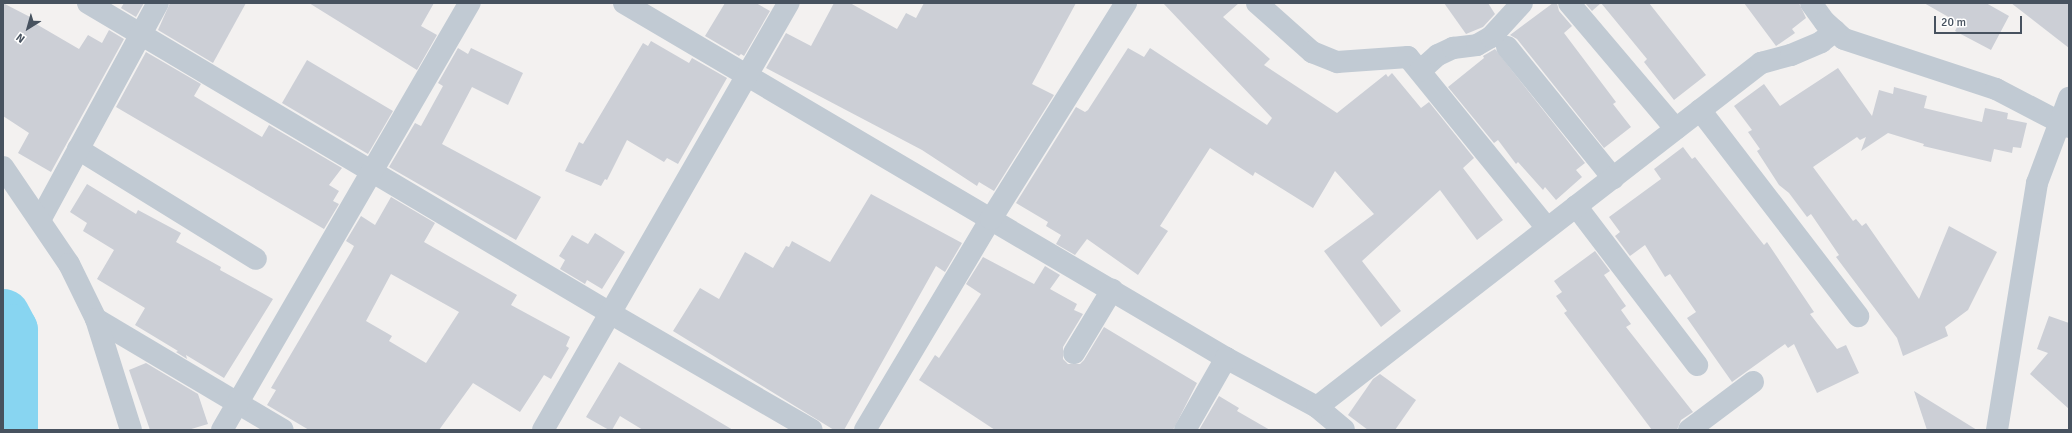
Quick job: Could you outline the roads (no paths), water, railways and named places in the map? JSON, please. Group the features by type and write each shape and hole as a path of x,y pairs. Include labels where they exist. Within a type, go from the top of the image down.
{"street":[{"path":"88,3 610,313 812,430"},
{"path":"40,220 158,3"},
{"path":"222,430 470,3"},
{"path":"624,3 1226,358 1317,407 1344,430"},
{"path":"543,430 789,3"},
{"path":"866,430 991,219 1126,3"},
{"path":"1257,3 1312,52 1337,62 1408,57 1547,228"},
{"path":"1420,71 1438,55 1453,48 1478,45 1491,37 1522,3"},
{"path":"1569,3 1676,129"},
{"path":"1811,3 1835,31 1859,46 1996,89 2064,125"},
{"path":"1317,407 1761,63 1797,53 1821,42 1835,31"},
{"path":"1507,47 1613,178"},
{"path":"1997,430 2036,183 2064,125 2069,98"},
{"path":"1700,110 1858,316"},
{"path":"78,149 256,259"},
{"path":"3,167 69,264 96,319 131,430"},
{"path":"1576,206 1698,365"},
{"path":"1074,353 1112,290"},
{"path":"96,319 283,430"},
{"path":"1185,430 1226,358"},
{"path":"1689,430 1753,382"}],"waterway":[{"path":"3,315 11,330 11,430"}]}
